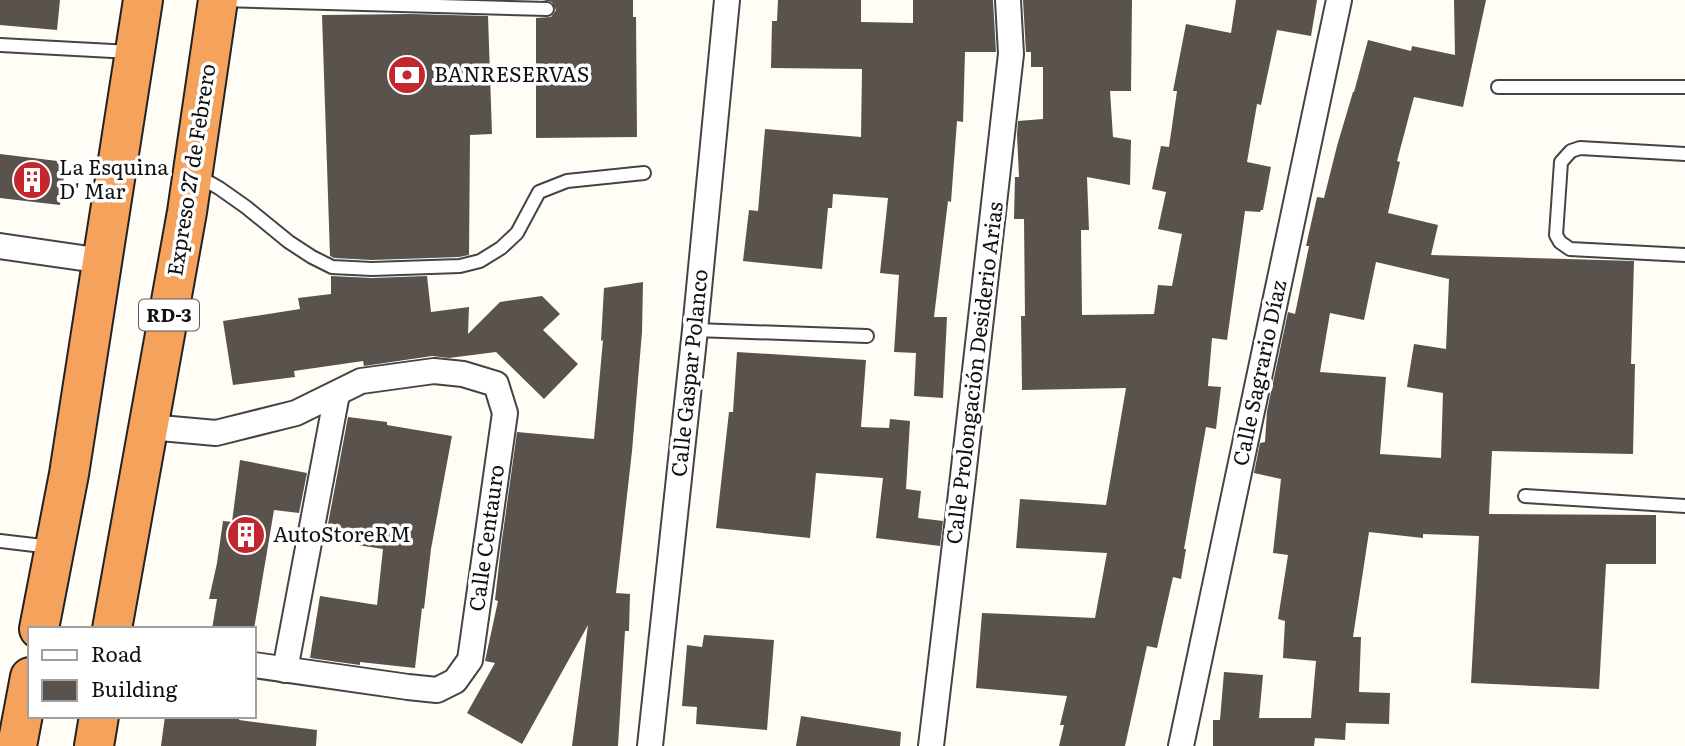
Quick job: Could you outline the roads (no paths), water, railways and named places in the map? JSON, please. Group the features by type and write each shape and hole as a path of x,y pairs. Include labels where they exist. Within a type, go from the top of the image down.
{"highway":[{"path":"39,627 69,474 143,0"},
{"name":"Expreso 27 de Febrero","path":"112,627 193,173 218,0"},
{"path":"16,746 28,687"},
{"path":"94,746 99,718"}],"street":[{"name":"Calle Gaspar Polanco","path":"650,746 727,0"},
{"name":"Calle Prolongación Desiderio Arias","path":"930,746 1011,54 1008,0"},
{"name":"Calle Sagrario Díaz","path":"1181,746 1339,0"},
{"path":"0,246 103,261"},
{"name":"Calle Centauro","path":"149,427 216,433 296,413 360,381 434,371 463,374 496,384 505,413 470,660 455,681 438,690 256,665"},
{"path":"285,670 337,394"}],"lane":[{"path":"218,0 547,9"},
{"path":"0,45 135,52"},
{"path":"1498,87 1685,87"},
{"path":"1685,154 1580,148 1571,151 1560,162 1556,234 1560,242 1570,249 1685,254"},
{"path":"193,173 219,188 289,242 322,262 332,267 372,269 460,267 480,261 501,248 517,233 539,192 567,181 644,173"},
{"path":"695,330 867,336"},
{"path":"1525,496 1685,506"},
{"path":"0,541 54,547"}],"place":[{"name":"BANRESERVAS","path":"407,75"},
{"name":"La Esquina D' Mar","path":"32,180"},
{"name":"AutoStoreRM","path":"246,535"}]}
